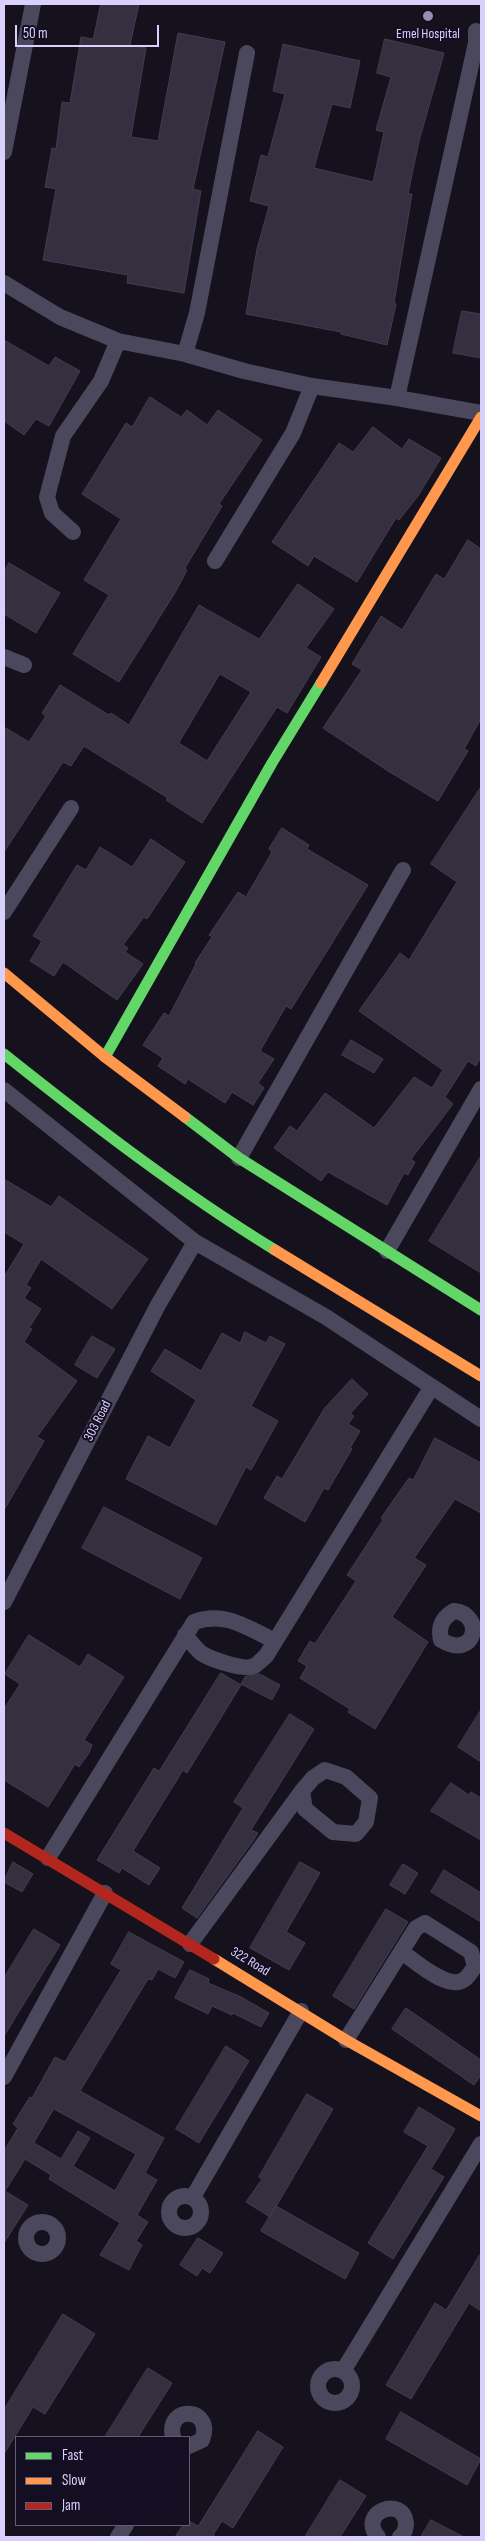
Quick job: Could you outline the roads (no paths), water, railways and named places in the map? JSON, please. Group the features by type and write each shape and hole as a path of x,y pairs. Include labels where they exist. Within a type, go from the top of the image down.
{"street":[{"path":"4,152 32,4"},
{"path":"397,398 476,43 476,31"},
{"path":"185,354 197,313 247,54"},
{"path":"4,283 60,317 118,341 185,354 244,371 312,386 397,398 481,413"},
{"path":"73,532 52,513 47,497 63,436 102,382 118,341"},
{"path":"215,561 293,433 312,386"},
{"path":"105,1056 272,763 481,418"},
{"path":"4,657 24,665"},
{"path":"4,912 71,808"},
{"path":"238,1158 403,870"},
{"path":"4,973 105,1056 238,1158 481,1310"},
{"path":"4,1054 116,1142 212,1212 481,1376"},
{"path":"387,1251 481,1089"},
{"path":"4,1090 195,1242 326,1317 431,1388 481,1419"},
{"name":"303 Road","path":"4,1602 158,1305 195,1242"},
{"path":"185,1635 201,1653 238,1666 253,1667 266,1656 274,1640 431,1388"},
{"path":"48,1858 194,1622 207,1617 222,1617 274,1640"},
{"path":"190,1944 302,1790"},
{"name":"322 Road","path":"4,1833 301,2011 346,2040 481,2116"},
{"path":"4,2077 105,1893"},
{"path":"346,2040 402,1952"},
{"path":"193,2197 301,2011"},
{"path":"343,2371 481,2144"},
{"path":"173,2436 171,2428 174,2420 181,2415 190,2413 198,2416 204,2423 205,2432 202,2440 190,2446"},
{"path":"378,2537 374,2532 373,2523 376,2515 383,2509 391,2508 400,2511 405,2518 406,2526 400,2537"},
{"path":"118,2537 125,2526"}],"place":[{"name":"Emel Hospital","path":"428,16"}]}
